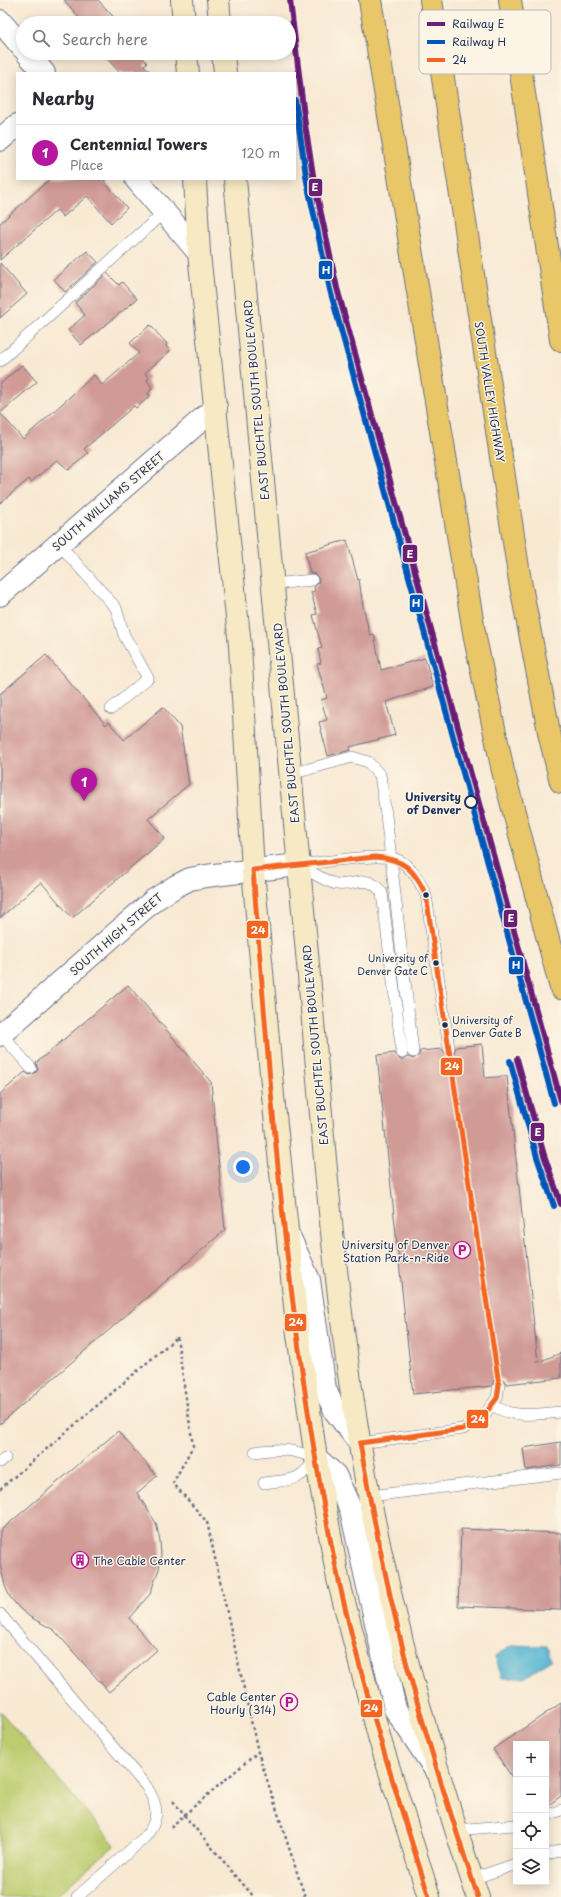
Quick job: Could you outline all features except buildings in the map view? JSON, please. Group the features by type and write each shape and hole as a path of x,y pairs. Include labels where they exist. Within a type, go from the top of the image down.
{"highway":[{"path":"358,0 404,210"},
{"path":"370,0 486,695 514,816 561,988"},
{"name":"SOUTH VALLEY HIGHWAY","path":"431,0 433,10"},
{"path":"510,0 512,10"},
{"name":"SOUTH VALLEY HIGHWAY","path":"442,74 509,513 536,669 561,782"},
{"path":"521,74 561,340"},
{"path":"545,931 561,977"}],"main road":[{"path":"182,0 183,16"},
{"path":"218,0 219,16"},
{"path":"187,60 188,72"},
{"path":"224,60 225,72"},
{"path":"196,180 199,253 240,646 253,870 285,1227 298,1335 316,1458 338,1579 380,1740 429,1897"},
{"name":"EAST BUCHTEL SOUTH BOULEVARD","path":"235,180 274,584 334,1261 345,1349 370,1496 389,1590 407,1665 438,1775 475,1888"}],"street":[{"path":"0,22 16,40"},
{"path":"33,60 43,72"},
{"path":"0,140 16,126"},
{"path":"137,180 199,253"},
{"name":"SOUTH WILLIAMS STREET","path":"0,595 216,407"},
{"name":"SOUTH HIGH STREET","path":"0,1035 162,894 190,879 298,865"},
{"path":"285,1227 309,1280 326,1389 335,1411 360,1443"},
{"path":"316,1458 335,1475 351,1510 395,1709 438,1775"}],"lane":[{"path":"0,361 164,212"},
{"path":"59,544 116,608 124,635 148,678 111,709"},
{"path":"274,584 312,580"},
{"path":"291,774 344,758 360,758 368,762 380,775 413,1052"},
{"path":"298,865 375,857 391,858 400,861 410,869 419,880 426,895 449,1048"},
{"path":"298,865 337,884 369,882 375,884 382,893 402,1053"},
{"path":"0,1035 31,1068"},
{"path":"360,1443 463,1429 476,1422 493,1405 500,1385"},
{"path":"493,1405 499,1410 526,1415 561,1412"},
{"path":"255,1452 278,1448 295,1450 316,1458 307,1471 300,1477 264,1483"},
{"path":"370,1496 561,1474"},
{"path":"0,1614 146,1786 156,1804 156,1818 153,1829 77,1897"},
{"path":"549,1815 561,1810"},
{"path":"456,1830 513,1825"},
{"path":"549,1854 561,1850"},
{"path":"475,1888 513,1866"}],"path":[{"path":"0,1489 177,1337 193,1446 173,1483 207,1522 258,1752 305,1897"},
{"path":"167,1830 258,1752"},
{"path":"184,1815 254,1897"}],"green space":[{"path":"0,1711 115,1845 55,1897 0,1897"}],"water":[{"path":"513,1645 547,1646 551,1660 524,1678 502,1678 495,1656"}],"rail line":[{"name":"E","path":"290,0 292,16"},
{"name":"E","path":"296,50 314,181 337,288 561,1101"},
{"name":"H","path":"296,107 307,182 330,290 554,1103"},
{"name":"E","path":"517,1059 544,1155 561,1204"},
{"name":"H","path":"510,1061 537,1157 554,1206"}],"transit line":[{"name":"24","path":"429,1897 390,1773 366,1689 344,1605 319,1477 293,1305 283,1218 274,1131 253,870 375,857 385,858 394,860 407,867 417,878 426,895 499,1385 497,1398 485,1414 463,1429 360,1443 381,1555 407,1665 423,1723 478,1897"}],"place":[{"name":"Centennial Towers","path":"84,801"},
{"name":"University of Denver","path":"471,802"},
{"name":"University of Denver Gate C","path":"436,963"},
{"name":"University of Denver Gate B","path":"445,1025"},
{"name":"University of Denver Station Park-n-Ride","path":"462,1250"},
{"name":"The Cable Center","path":"80,1560"},
{"name":"Cable Center Hourly (314)","path":"289,1702"}]}
